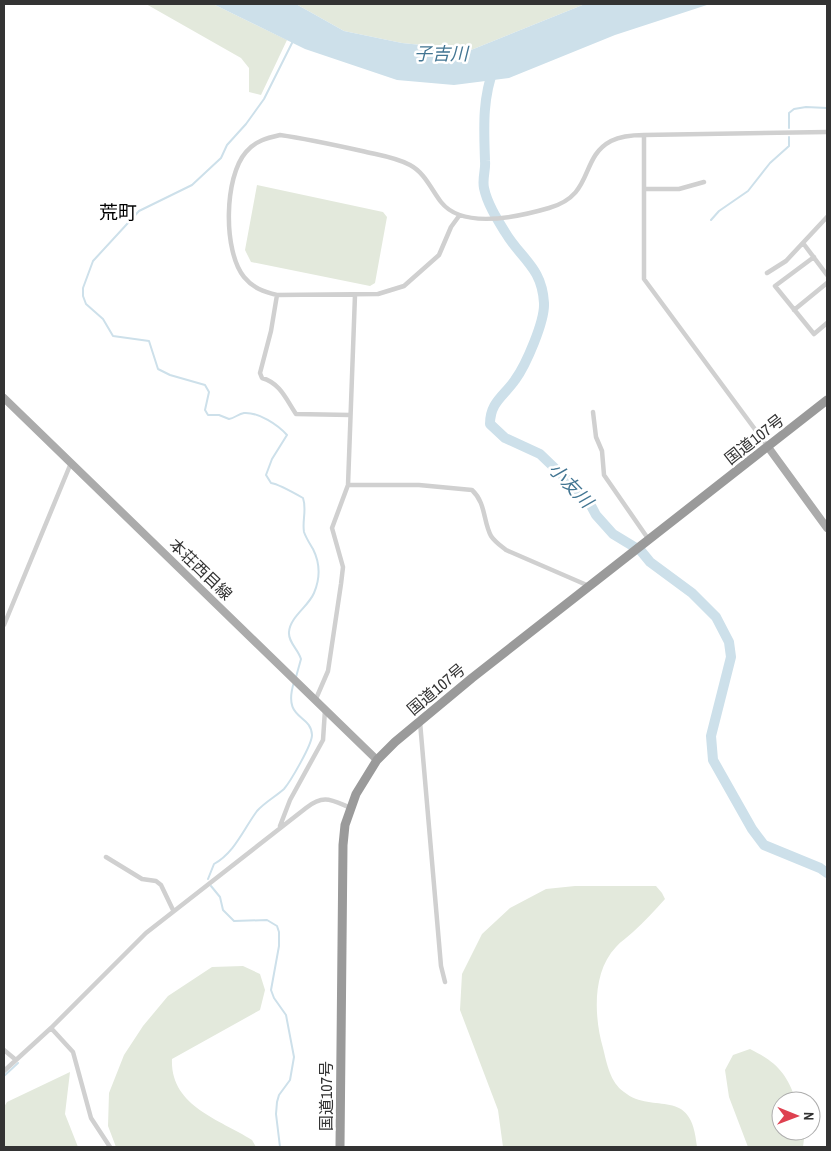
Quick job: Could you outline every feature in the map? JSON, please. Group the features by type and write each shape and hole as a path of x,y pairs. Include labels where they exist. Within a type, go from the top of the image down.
{"highway":[{"name":"国道107号","path":"340,1147 342,845 351,808 362,782 377,760 472,678 591,587 827,400"}],"main road":[{"name":"本荘西目線","path":"4,398 377,760"},
{"path":"768,447 827,528"}],"street":[{"path":"459,216 451,227 439,255 404,286 378,294 355,296 277,295 258,289 244,276 238,267 232,245 229,212 231,188 245,153 263,139 280,135 307,139 401,161 421,173 446,208 459,216 483,220 556,205 570,199 577,192 596,154 610,142 628,136 644,134 827,132"},
{"path":"644,134 644,279 768,447"},
{"path":"644,189 679,189 704,182"},
{"path":"767,274 786,261 826,220"},
{"path":"803,243 827,275"},
{"path":"814,258 775,286 814,334 827,323"},
{"path":"794,310 827,283"},
{"path":"277,295 260,373 262,378 272,381 278,387 296,414 350,415"},
{"path":"315,701 328,670 333,650 343,567 332,528 348,485 355,296"},
{"path":"593,412 596,437 602,451 604,475 646,542"},
{"path":"4,625 71,463"},
{"path":"348,485 419,485 472,490 481,503 491,536 506,550 591,587"},
{"path":"280,828 290,800 323,740 324,710"},
{"path":"420,722 441,966 445,982"},
{"path":"4,1071 51,1028 135,943 173,910 280,828 320,798 330,799 351,808"},
{"path":"106,857 142,879 156,881 161,885 173,910"},
{"path":"51,1028 73,1052 91,1118 110,1147"},
{"path":"4,1050 16,1060"}],"shaded area":[{"path":"146,4 213,4 287,40 261,95 249,92 249,68 241,58"},
{"path":"296,4 585,4 471,50 402,43 344,31"},
{"path":"257,185 383,212 387,217 375,283 370,286 251,262 245,250"},
{"path":"575,886 656,886 665,899 608,957 599,982 597,995 598,1023 608,1066 615,1083 624,1092 636,1099 680,1108 688,1115 694,1128 697,1147 503,1147 498,1110 460,1010 462,974 482,934 510,908 546,889"},
{"path":"243,966 260,974 265,990 260,1010 172,1059 174,1075 179,1089 188,1100 212,1118 252,1140 256,1147 116,1147 108,1126 109,1093 124,1055 143,1026 168,996 212,967"},
{"path":"750,1049 779,1069 793,1091 771,1091 771,1141 804,1141 803,1147 748,1147 729,1097 725,1070 733,1055"},
{"path":"70,1072 65,1114 78,1147 4,1147 4,1107 7,1102"}],"water":[{"name":"子吉川","path":"213,4 296,4 344,31 402,43 471,50 585,4 710,4 615,35 509,78 454,85 397,80 305,49"}],"waterway":[{"path":"293,41 264,99 246,124 227,145 221,158 192,185 139,211 93,261 83,288 83,296 86,304 103,319 113,336 149,341 158,369 170,375 205,385 209,392 205,410 208,415 219,415 229,419 244,413 250,413 273,423 287,435 272,459 266,475 271,483 303,498 305,506 304,532 315,554 318,571 314,593 290,627 290,639 301,659 296,677"},
{"name":"小友川","path":"494,68 487,91 485,114 483,181 485,194 502,227 535,272 544,303 541,321 529,354 515,380 492,410 490,424 505,438 540,454 588,500 596,515 613,534 641,551 650,562 692,593 716,617 729,642 731,657 711,736 713,760 752,829 764,845 820,868 827,873"},
{"path":"789,128 789,113 794,109 806,107 827,108"},
{"path":"711,220 719,211 748,191 770,163 789,146 789,137"},
{"path":"208,879 214,864 233,847 257,811 284,789 308,747 312,735 310,728 294,710 292,704 291,695 294,682"},
{"path":"211,886 220,897 223,910 234,921 267,920 277,926 279,932 279,946 271,990 274,998 286,1015 294,1057 290,1080 279,1095 277,1102 276,1114 280,1147"},
{"path":"4,1076 18,1063"}],"district":[{"name":"荒町","path":"118,212"}]}
